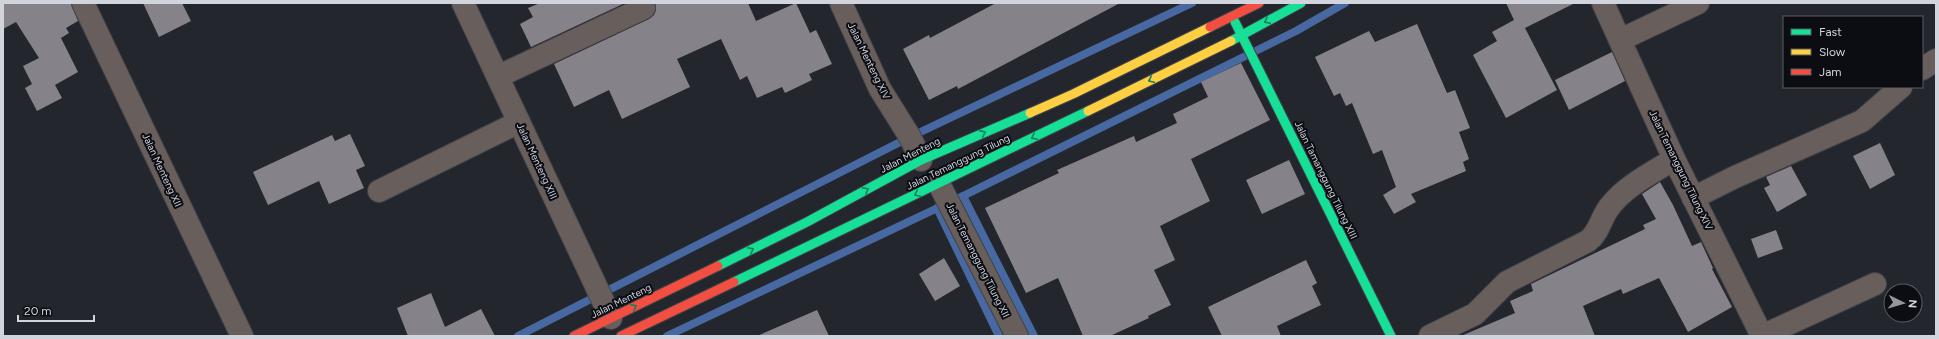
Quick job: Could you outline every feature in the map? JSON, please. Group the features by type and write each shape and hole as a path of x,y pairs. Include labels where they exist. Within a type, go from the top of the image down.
{"street":[{"name":"Jalan Menteng XII","path":"83,3 242,336"},
{"name":"Jalan Menteng XIII","path":"464,3 616,327"},
{"name":"Jalan Menteng XIV","path":"841,3 880,89 910,137 922,160"},
{"name":"Jalan Menteng","path":"574,336 616,327 922,160 1072,94 1231,14 1259,3"},
{"name":"Jalan Temanggung Tilung","path":"616,327 648,330 939,184 1211,52 1302,3"},
{"name":"Jalan Temanggung Tilung XIV","path":"1603,3 1674,159 1762,336"},
{"path":"1620,40 1698,3"},
{"path":"499,76 644,8"},
{"name":"Jalan Tamanggung Tilung XIII","path":"1231,14 1391,336"},
{"path":"1923,68 1936,60"},
{"path":"1694,198 1735,177 1862,121 1900,88"},
{"path":"379,191 519,122"},
{"path":"1430,336 1475,314 1507,282 1588,242 1598,230 1607,209 1617,198 1634,184 1674,159"},
{"name":"Jalan Temanggung Tilung XII","path":"939,184 1017,336"},
{"path":"1762,336 1875,284"}],"building":[{"path":"3,3 71,3 78,21 66,28 69,33 61,38 78,72 55,85 62,98 37,111 25,88 32,84 23,66 39,58 16,22 3,29"},
{"path":"143,3 182,3 191,21 159,37"},
{"path":"540,3 625,3 531,47 520,24 533,17 528,8"},
{"path":"655,3 748,3 756,21 796,3 810,33 816,30 832,64 809,74 812,80 785,93 782,87 757,98 747,76 740,80 721,39 677,59 690,87 622,119 609,90 574,107 554,64 649,19 654,15 656,9"},
{"path":"996,3 1120,3 958,89 957,86 929,100 903,49 929,35 930,38"},
{"path":"1506,3 1575,3 1525,28 1557,90 1506,118 1473,55 1497,41 1492,32 1514,20"},
{"path":"1417,24 1447,93 1455,90 1470,128 1459,132 1469,159 1463,162 1466,171 1411,194 1416,202 1394,214 1383,195 1396,187 1382,150 1373,154 1352,103 1346,106 1340,93 1334,96 1315,57 1369,31 1375,42"},
{"path":"1612,52 1625,81 1569,110 1555,80"},
{"path":"1241,63 1270,120 1191,159 1210,201 1160,226 1175,260 1154,270 1171,305 1148,316 1149,318 1110,336 1083,336 1058,278 1026,293 985,208 1059,173 1057,170 1134,136 1136,142 1177,123 1173,114 1208,97 1201,82"},
{"path":"350,134 365,166 356,170 364,188 329,204 319,181 268,205 253,172 332,135 335,141"},
{"path":"1880,143 1895,175 1870,189 1853,156"},
{"path":"1289,160 1305,194 1262,214 1246,180"},
{"path":"1791,166 1807,195 1777,212 1764,188 1770,185 1766,177"},
{"path":"1660,182 1673,205 1692,246 1701,242 1713,268 1712,269 1732,307 1688,332 1659,278 1623,294 1621,289 1583,306 1595,336 1461,336 1515,313 1510,301 1533,291 1531,284 1645,229 1643,225 1656,219 1642,194"},
{"path":"1776,230 1783,249 1758,258 1751,239"},
{"path":"944,258 960,286 935,301 919,274"},
{"path":"1306,260 1317,283 1312,286 1321,305 1277,326 1281,336 1222,336 1208,307"},
{"path":"431,293 445,327 481,309 495,336 408,336 397,308"},
{"path":"817,310 829,336 757,336"}],"waterway":[{"path":"518,336 910,137 1192,3"},
{"path":"667,336 963,196 1296,31 1345,3"},
{"path":"963,196 1034,336"},
{"path":"937,208 999,336"}],"traffic: fast":[{"path":"1231,41 1301,3"},
{"path":"1235,22 1391,336"},
{"path":"734,282 1088,111"},
{"path":"718,266 807,222 921,160 1030,113"}],"traffic: slow":[{"path":"1030,113 1073,94 1210,27"},
{"path":"1088,111 1231,41"}],"traffic: jam":[{"path":"1210,27 1259,3"},
{"path":"574,336 718,266"},
{"path":"621,336 734,282"}]}
